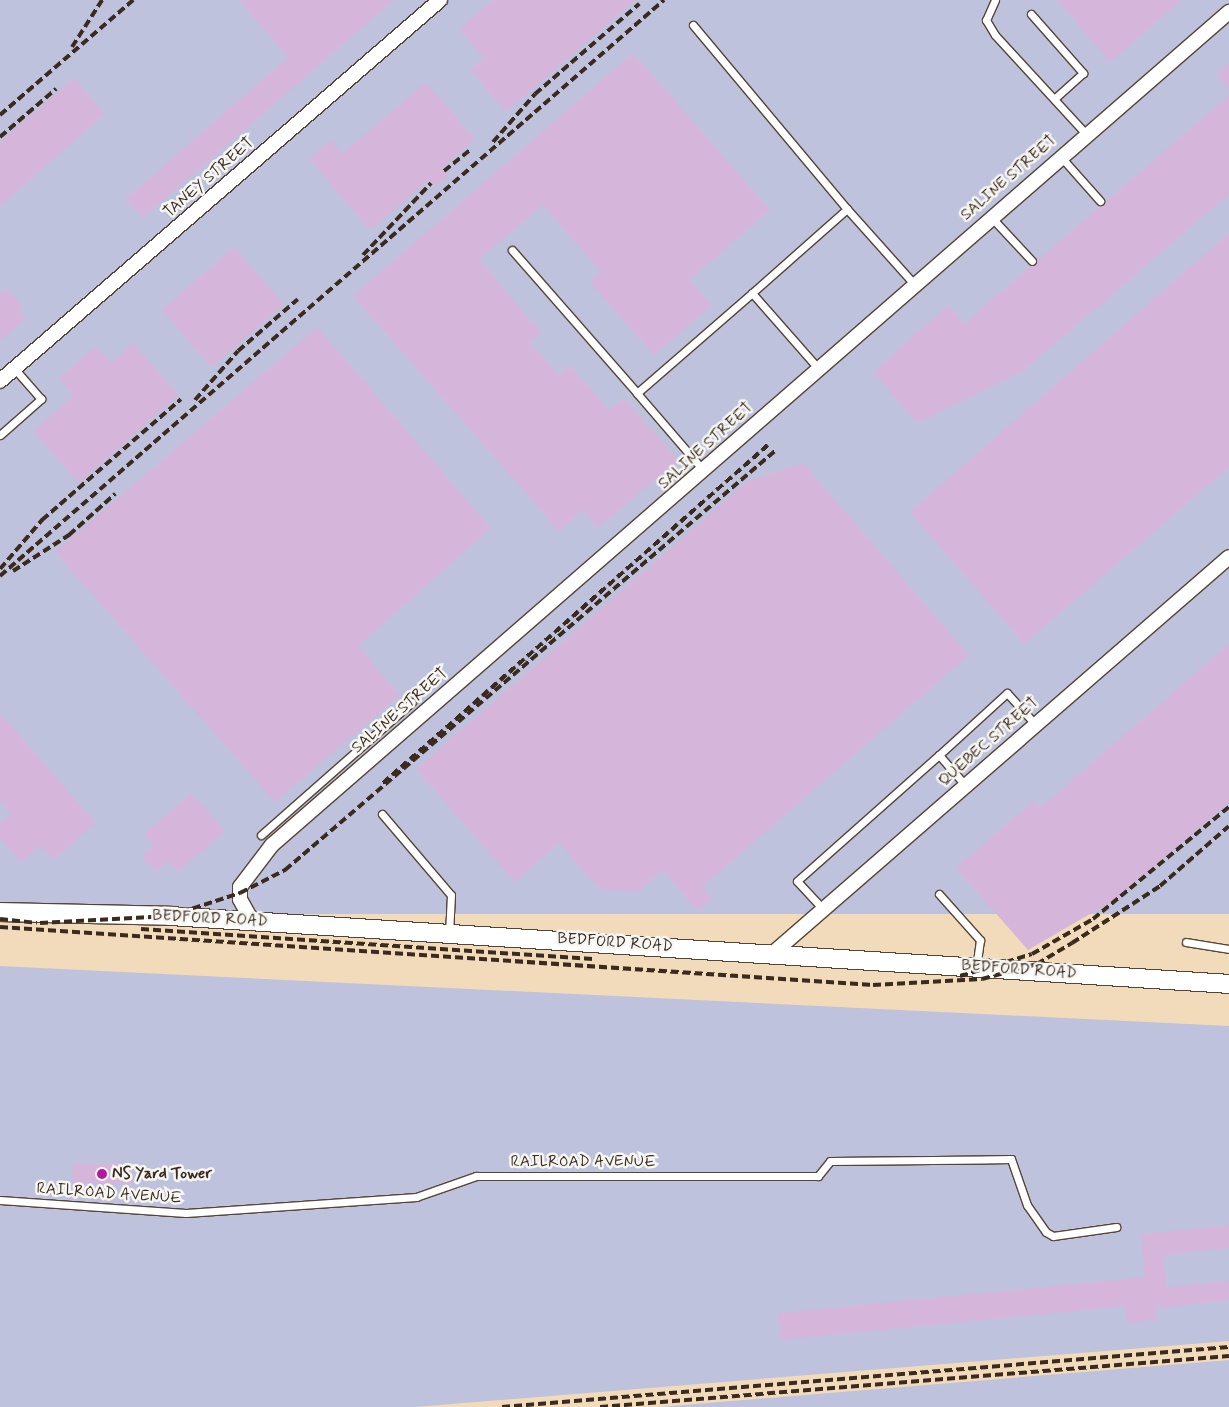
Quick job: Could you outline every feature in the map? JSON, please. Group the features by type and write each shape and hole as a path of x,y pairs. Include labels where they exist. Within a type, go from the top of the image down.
{"street":[{"name":"TANEY STREET","path":"0,380 440,0"},
{"name":"SALINE STREET","path":"252,921 240,899 246,876 272,845 705,471 818,368 1229,12"},
{"name":"QUEBEC STREET","path":"772,954 1229,557"},
{"name":"BEDFORD ROAD","path":"0,912 252,921 1229,984"}],"lane":[{"path":"995,0 986,20 995,35 1055,98 1086,134"},
{"path":"1031,14 1083,73 1055,98"},
{"path":"693,25 847,209 914,284"},
{"path":"1061,156 1100,201"},
{"path":"637,393 847,209"},
{"path":"991,217 1032,262"},
{"path":"512,250 705,471"},
{"path":"752,293 818,368"},
{"path":"0,434 41,399 14,368"},
{"path":"823,909 797,881 1007,694 1036,725"},
{"path":"261,836 412,702"},
{"path":"356,752 366,764"},
{"path":"939,755 966,786"},
{"path":"382,814 451,894 449,933"},
{"path":"939,894 980,940 976,968"},
{"path":"1186,942 1229,949"},
{"name":"RAILROAD AVENUE","path":"0,1200 186,1214 416,1197 476,1176 818,1176 830,1161 1011,1160 1027,1205 1046,1232 1053,1236 1116,1227"}],"shaded area":[{"path":"0,0 1229,0 1229,914 0,914"},
{"path":"0,966 1229,1026 1229,1341 415,1407 0,1407"},
{"path":"1229,1360 1229,1407 659,1407"}],"building":[{"path":"239,0 394,0 143,218 126,199 288,57"},
{"path":"493,0 635,0 506,112 470,70 484,58 459,29"},
{"path":"1057,0 1182,0 1110,62"},
{"path":"633,53 770,210 689,280 712,305 654,355 590,282 601,272 543,205 479,259 541,333 530,343 559,375 570,366 609,410 624,398 678,460 598,528 583,510 559,531 353,296"},
{"path":"1229,63 1229,89 1216,74"},
{"path":"74,78 105,114 0,206 0,142"},
{"path":"426,82 475,139 442,168 448,176 435,187 428,180 370,230 309,159 331,140 342,154"},
{"path":"1229,95 1229,194 1023,371 917,423 873,372 948,305 964,324"},
{"path":"1229,233 1229,467 1024,644 910,512"},
{"path":"234,247 284,304 211,367 162,310"},
{"path":"7,288 23,307 19,312 25,319 0,341 0,294"},
{"path":"317,327 491,528 358,646 400,695 275,802 55,552"},
{"path":"133,343 179,395 79,483 33,431 73,396 59,378 96,346 111,363"},
{"path":"803,463 969,655 702,887 712,899 698,911 663,870 639,891 599,889 559,843 515,882 416,769 748,481"},
{"path":"1229,644 1229,802 1119,897 1028,950 956,868 1034,800 1040,808"},
{"path":"0,713 96,823 54,859 40,846 21,862 0,838 0,824 11,814 0,801"},
{"path":"191,793 225,831 178,872 168,861 156,872 142,856 154,845 144,834"},
{"name":"NS Yard Tower","path":"73,1163 133,1164 133,1184 73,1183"},
{"path":"1229,1225 1229,1248 1163,1255 1167,1287 1229,1281 1229,1300 1156,1308 1157,1320 1127,1323 1125,1306 780,1340 778,1313 1145,1277 1141,1234"}],"railway":[{"path":"72,47 102,0"},
{"path":"0,115 133,0"},
{"path":"0,576 664,0"},
{"path":"493,142 535,94 639,4"},
{"path":"0,137 56,89"},
{"path":"444,171 471,149"},
{"path":"363,255 431,183"},
{"path":"195,400 238,351 298,299"},
{"path":"0,569 42,520 181,399"},
{"path":"383,783 769,444"},
{"path":"40,923 170,916 240,893 285,870 775,451"},
{"path":"13,571 69,535 115,494"},
{"path":"960,976 1032,954 1093,919 1229,807"},
{"path":"0,927 873,985 982,979 1037,964 1072,943 1160,886 1229,826"},
{"path":"0,919 37,923"},
{"path":"141,929 593,959"},
{"path":"502,1407 1229,1347"},
{"path":"600,1407 1229,1356"}],"place":[{"name":"NS Yard Tower","path":"102,1174"}]}
